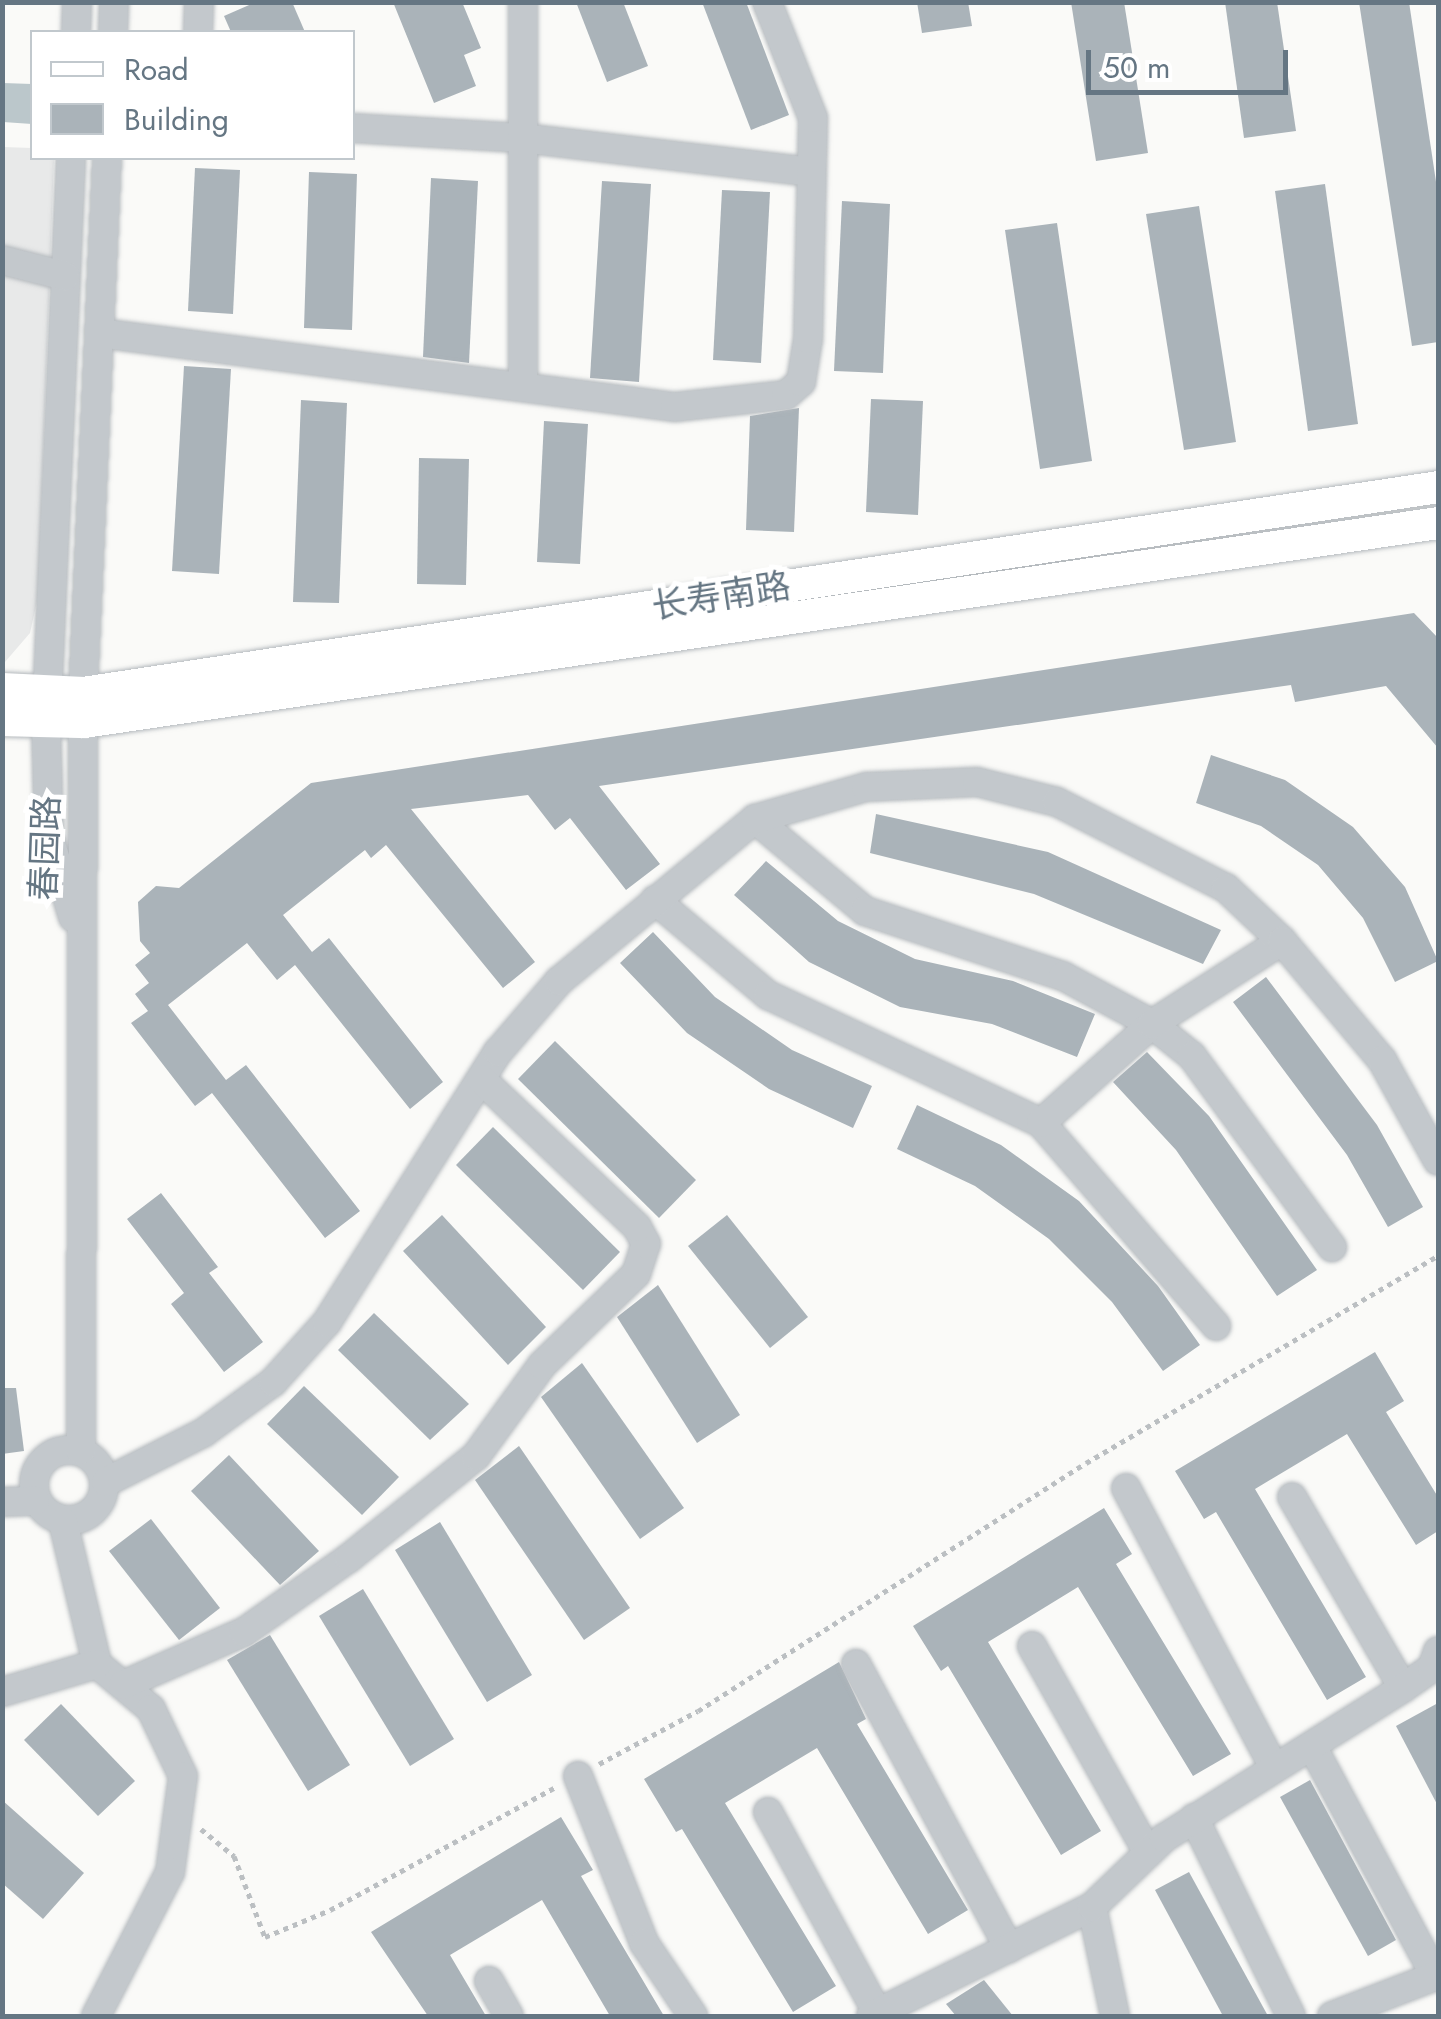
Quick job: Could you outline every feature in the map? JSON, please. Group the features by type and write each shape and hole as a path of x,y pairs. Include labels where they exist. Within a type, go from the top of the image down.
{"main road":[{"name":"长寿南路","path":"83,708 1438,487"},
{"name":"长寿南路","path":"2,720 47,708 83,708 1438,523"},
{"name":"长寿南路","path":"2,689 47,708"}],"street":[{"path":"76,30 77,2"},
{"path":"113,30 114,2"},
{"path":"198,30 200,2"},
{"path":"523,2 523,387"},
{"path":"99,333 676,407 786,395 801,382 808,339 813,118 768,2"},
{"path":"355,128 522,138 810,172"},
{"name":"春园路","path":"70,160 47,708 48,836 79,937"},
{"name":"春园路","path":"79,937 83,708 107,160"},
{"path":"2,260 66,276"},
{"path":"106,1482 203,1433 273,1382 327,1322 481,1079 560,981 755,819 866,787 976,782 1058,802 1226,888 1282,940 1382,1060 1438,1161"},
{"path":"755,819 865,911 1063,976 1152,1024 1192,1056 1332,1247"},
{"path":"655,900 768,995 1042,1123 1216,1326"},
{"path":"63,1522 92,1515 103,1502 106,1482 81,1450 79,937"},
{"path":"1042,1123 1152,1024 1282,940"},
{"path":"123,1685 244,1632 349,1558 476,1456 542,1366 636,1274 646,1244 637,1227 559,1160 481,1079"},
{"path":"35,1501 33,1476 52,1453 81,1450"},
{"path":"1126,1488 1273,1766"},
{"path":"1292,1496 1403,1688"},
{"path":"2,1502 35,1501 63,1522 96,1664 151,1709 183,1776 170,1872 96,2016"},
{"path":"1032,1646 1148,1853"},
{"path":"2,1692 96,1664"},
{"path":"856,1664 1009,1948"},
{"path":"768,1812 876,2015 1092,1907 1148,1853 1194,1818 1436,1666"},
{"path":"1312,1746 1437,1976 1332,2016"},
{"path":"578,1776 644,1943 693,2016"},
{"path":"1194,1818 1291,2016"},
{"path":"1092,1907 1115,2016"},
{"path":"489,1980 508,2016"}],"path":[{"path":"178,1810 234,1856 265,1937 330,1910 698,1710 1086,1463 1438,1256"}],"shaded area":[{"path":"3,83 30,84 30,124 3,122"},
{"path":"3,147 30,148 30,160 54,160 38,597 30,633 5,662"}],"building":[{"path":"256,2 292,2 304,30 230,30 224,16"},
{"path":"393,2 462,2 481,48 464,55 476,86 434,103"},
{"path":"576,2 623,2 648,66 607,82"},
{"path":"702,2 746,2 789,115 751,130"},
{"path":"917,2 968,2 972,26 922,33"},
{"path":"1071,2 1124,2 1148,153 1096,161"},
{"path":"1225,2 1277,2 1296,131 1244,138"},
{"path":"1359,2 1409,2 1438,195 1438,342 1412,346"},
{"path":"195,168 240,170 233,314 188,311"},
{"path":"309,172 357,174 352,330 304,328"},
{"path":"431,178 478,181 469,363 423,357"},
{"path":"602,181 651,184 639,382 590,378"},
{"path":"1325,184 1358,424 1308,431 1275,191"},
{"path":"722,190 770,192 761,363 713,360"},
{"path":"842,201 890,204 883,373 834,371"},
{"path":"1199,206 1236,442 1184,450 1146,214"},
{"path":"1057,223 1092,461 1040,469 1005,230"},
{"path":"184,366 231,369 219,574 172,571"},
{"path":"871,399 923,401 918,515 866,512"},
{"path":"301,400 347,403 339,603 293,602"},
{"path":"799,408 794,532 746,530 750,416"},
{"path":"544,421 588,424 580,564 537,562"},
{"path":"419,458 469,459 466,585 417,584"},
{"path":"1414,613 1438,638 1438,748 1386,686 1295,702 1291,685 599,786 660,864 626,890 570,818 555,830 528,795 411,809 535,962 503,988 386,845 371,858 365,850 283,915 312,952 329,938 443,1082 410,1109 295,965 277,980 247,943 168,1005 226,1080 246,1065 360,1211 325,1238 212,1093 195,1106 131,1023 148,1011 135,994 149,983 135,965 150,953 140,941 138,902 156,886 179,888 311,783"},
{"path":"1211,755 1285,780 1353,827 1405,887 1438,961 1395,982 1363,918 1318,865 1261,826 1196,803"},
{"path":"876,814 1048,852 1221,930 1203,964 1034,894 870,853"},
{"path":"766,861 838,921 915,959 1013,981 1095,1014 1077,1057 992,1024 900,1007 809,962 734,895"},
{"path":"653,932 715,997 792,1050 872,1086 853,1128 769,1089 687,1033 620,963"},
{"path":"1266,977 1377,1125 1423,1207 1388,1227 1347,1155 1233,1002"},
{"path":"555,1041 696,1180 659,1218 518,1079"},
{"path":"1147,1052 1209,1116 1317,1270 1277,1296 1176,1150 1113,1082"},
{"path":"917,1105 1001,1145 1079,1201 1158,1286 1200,1345 1163,1371 1112,1302 1049,1239 975,1186 897,1149"},
{"path":"493,1127 620,1252 583,1290 456,1165"},
{"path":"161,1193 218,1267 209,1273 263,1342 224,1372 171,1304 184,1293 127,1219"},
{"path":"442,1215 546,1327 508,1365 403,1251"},
{"path":"727,1215 808,1317 770,1348 688,1246"},
{"path":"658,1285 740,1415 697,1443 617,1317"},
{"path":"374,1313 469,1404 430,1440 338,1350"},
{"path":"1375,1352 1404,1401 1386,1412 1438,1497 1438,1531 1416,1545 1347,1434 1255,1489 1366,1677 1327,1700 1216,1512 1204,1519 1175,1471"},
{"path":"582,1363 684,1508 640,1539 541,1397"},
{"path":"304,1386 399,1477 362,1515 267,1424"},
{"path":"2,1388 16,1388 24,1451 2,1454"},
{"path":"519,1446 630,1608 584,1640 475,1480"},
{"path":"229,1455 319,1551 280,1585 191,1491"},
{"path":"1104,1508 1132,1554 1116,1564 1231,1754 1193,1776 1078,1587 988,1642 1101,1831 1061,1855 948,1666 941,1671 913,1626"},
{"path":"151,1519 220,1608 179,1640 109,1551"},
{"path":"440,1522 532,1675 487,1702 395,1550"},
{"path":"363,1589 454,1739 410,1766 319,1616"},
{"path":"270,1635 350,1765 308,1791 227,1660"},
{"path":"839,1662 866,1719 857,1724 968,1910 928,1934 817,1748 725,1803 836,1986 793,2012 682,1829 676,1832 644,1779"},
{"path":"1438,1703 1438,1806 1396,1726"},
{"path":"61,1704 135,1781 98,1816 24,1740"},
{"path":"1310,1780 1396,1940 1368,1956 1280,1797"},
{"path":"2,1800 84,1873 43,1919 2,1883"},
{"path":"561,1817 593,1870 581,1876 664,2016 610,2016 542,1900 450,1955 486,2016 428,2016 371,1932"},
{"path":"1189,1872 1268,2016 1223,2016 1155,1890"},
{"path":"984,1980 1013,2016 956,2016 946,2004"}]}
